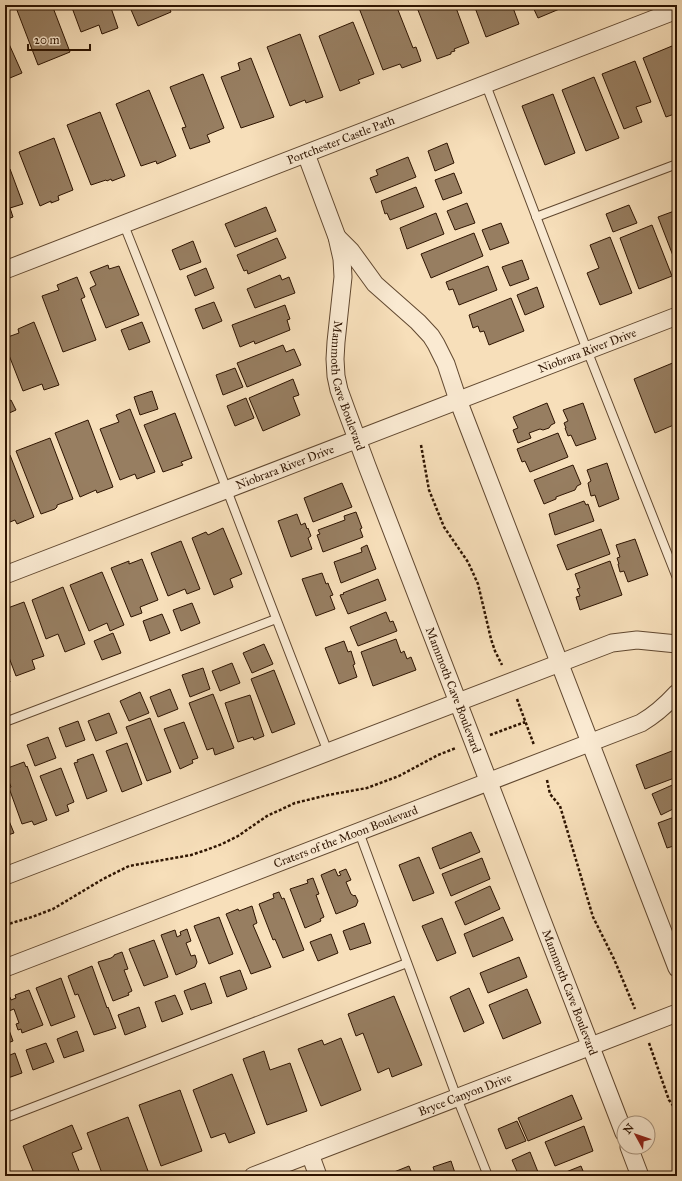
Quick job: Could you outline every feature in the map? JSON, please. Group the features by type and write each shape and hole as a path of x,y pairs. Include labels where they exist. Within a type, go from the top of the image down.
{"street":[{"name":"Portchester Castle Path","path":"5,270 677,10"},
{"name":"Mammoth Cave Boulevard","path":"306,154 337,237 342,259 343,277 335,359 336,376 342,397 617,1115"},
{"name":"Mammoth Cave Boulevard","path":"337,237 351,251 375,284 418,322 431,336 446,364 458,400 677,968"},
{"name":"Niobrara River Drive","path":"5,575 677,316"},
{"path":"5,876 612,643 638,640 677,644"},
{"name":"Craters of the Moon Boulevard","path":"5,968 641,723 653,716 677,693"},
{"name":"Bryce Canyon Drive","path":"253,1176 677,1013"},
{"path":"310,1154 318,1176"},
{"path":"632,1155 640,1176"}],"lane":[{"path":"486,85 587,350 677,578"},
{"path":"536,217 677,164"},
{"path":"124,225 328,752"},
{"path":"5,722 276,619"},
{"path":"359,832 457,1098 488,1176"},
{"path":"5,1118 407,963"}],"path":[{"path":"421,445 429,490 444,527 468,562 478,584 491,639 503,668"},
{"path":"516,696 534,747"},
{"path":"484,737 525,722"},
{"path":"5,925 32,917 53,908 102,879 129,866 191,855 206,850 222,844 268,816 295,803 367,788 399,776 438,755 462,746"},
{"path":"547,782 550,794 560,806 593,918 614,959 636,1013"},
{"path":"650,1044 669,1100 677,1111"}],"building":[{"path":"15,5 52,5 70,52 38,65"},
{"path":"71,5 110,5 118,28 102,34 99,25 81,32"},
{"path":"129,5 168,5 171,12 138,26"},
{"path":"367,5 396,5 413,48 416,47 421,61 402,68 400,64 383,70 359,8"},
{"path":"416,5 455,5 469,43 454,49 455,51 451,52 451,54 437,59"},
{"path":"474,5 512,5 519,24 486,37"},
{"path":"532,5 569,5 538,18"},
{"path":"353,22 374,74 358,80 360,83 340,91 319,36"},
{"path":"300,34 323,97 306,103 305,100 290,106 267,47"},
{"path":"5,35 22,73 5,80"},
{"path":"672,46 677,58 677,113 666,117 643,58"},
{"path":"251,58 274,117 241,128 221,77 240,70 238,63"},
{"path":"635,61 651,102 636,107 642,122 624,129 602,74"},
{"path":"203,74 224,128 207,135 210,142 190,149 182,128 186,127 170,87"},
{"path":"594,77 619,138 586,151 562,90"},
{"path":"149,90 176,156 157,164 156,161 141,166 116,104"},
{"path":"553,94 575,153 545,165 522,106"},
{"path":"100,112 125,176 112,181 111,179 91,185 67,125"},
{"path":"54,138 73,190 58,196 59,200 51,203 51,201 40,206 19,152"},
{"path":"447,143 454,163 435,171 428,151"},
{"path":"408,157 416,177 376,193 370,178 378,175 376,170"},
{"path":"10,169 23,204 10,208 13,217 5,220 5,171"},
{"path":"454,173 462,193 443,200 435,180"},
{"path":"416,187 424,207 390,220 387,213 385,214 381,201"},
{"path":"467,203 475,223 455,230 447,211"},
{"path":"629,205 637,223 613,232 606,214"},
{"path":"266,207 276,231 235,247 225,224"},
{"path":"677,210 677,266 658,217"},
{"path":"436,213 444,234 407,249 400,228"},
{"path":"501,223 509,243 490,250 482,230"},
{"path":"652,225 672,276 639,289 620,238"},
{"path":"474,233 483,256 431,278 421,254"},
{"path":"610,237 632,293 600,305 587,273 599,268 590,245"},
{"path":"277,238 286,258 248,274 247,270 244,271 237,255"},
{"path":"193,241 201,262 180,270 172,250"},
{"path":"522,260 529,279 510,286 502,267"},
{"path":"108,265 109,269 119,266 139,315 106,328 90,288 96,285 90,272"},
{"path":"488,266 497,290 459,305 453,289 449,290 446,282"},
{"path":"206,268 214,288 195,296 187,276"},
{"path":"280,275 282,280 289,277 295,293 255,308 247,289"},
{"path":"77,277 85,297 81,299 96,340 63,352 42,296 59,290 57,285"},
{"path":"537,287 544,307 525,315 517,295"},
{"path":"511,298 524,331 489,345 484,331 480,332 478,326 473,328 469,315"},
{"path":"214,302 222,321 203,329 195,309"},
{"path":"285,305 290,319 287,320 290,330 255,344 254,341 240,347 232,325"},
{"path":"34,322 59,385 44,390 42,384 23,391 5,345 5,338 19,333 18,329"},
{"path":"142,322 150,342 129,350 121,330"},
{"path":"283,345 286,352 294,349 301,365 247,387 237,363"},
{"path":"675,362 677,366 677,423 655,433 634,379"},
{"path":"235,368 243,387 223,395 216,375"},
{"path":"293,379 299,395 293,397 300,415 263,431 249,398"},
{"path":"152,391 158,409 140,415 134,397"},
{"path":"246,398 254,418 235,426 227,406"},
{"path":"11,400 16,410 7,414 5,403"},
{"path":"547,403 555,423 549,428 543,430 540,429 529,433 531,438 518,443 513,430 518,428 513,417"},
{"path":"583,403 596,439 576,446 571,435 568,436 565,428 564,423 568,421 563,410"},
{"path":"130,409 155,472 137,479 135,474 120,480 100,429 119,422 116,415"},
{"path":"175,413 192,458 181,462 183,465 163,472 144,425"},
{"path":"88,420 113,487 97,493 96,490 80,497 55,433"},
{"path":"558,433 568,457 530,472 525,461 522,462 517,449"},
{"path":"50,438 73,499 57,505 55,509 41,514 16,451"},
{"path":"10,455 34,517 17,524 15,520 5,524 5,457"},
{"path":"607,463 619,499 599,507 595,495 591,496 588,483 591,481 587,470"},
{"path":"573,465 581,484 577,486 575,490 556,497 556,499 544,504 534,480"},
{"path":"342,483 352,507 313,522 304,498"},
{"path":"584,501 586,505 588,504 594,521 555,535 549,514"},
{"path":"356,512 362,528 360,529 363,537 323,552 317,535 320,534 318,530 345,520 344,516"},
{"path":"297,514 301,525 305,523 307,529 308,528 311,536 308,538 312,549 291,557 278,521"},
{"path":"223,528 242,574 230,579 233,587 214,595 192,538 206,532 208,535"},
{"path":"601,529 610,554 567,570 557,545"},
{"path":"635,539 648,575 628,582 624,571 620,572 617,558 620,557 616,545"},
{"path":"181,541 200,589 187,594 185,589 168,596 151,553"},
{"path":"367,545 376,569 341,583 334,562 362,552 361,548"},
{"path":"142,559 158,600 140,607 142,613 131,617 111,568 129,561 129,564"},
{"path":"610,561 622,595 580,610 576,597 580,596 577,589 580,588 575,574"},
{"path":"102,572 124,625 110,631 107,623 89,631 70,585"},
{"path":"322,573 326,584 328,583 333,595 330,596 335,609 316,616 302,579"},
{"path":"378,579 386,600 348,614 340,595"},
{"path":"63,587 85,644 65,652 58,634 46,639 32,600"},
{"path":"24,602 44,656 32,660 35,669 16,676 5,647 5,609"},
{"path":"192,603 200,623 181,631 173,610"},
{"path":"386,612 390,622 393,621 397,631 358,646 350,627"},
{"path":"162,614 170,633 150,641 143,621"},
{"path":"113,633 121,653 102,660 94,641"},
{"path":"396,639 401,653 404,651 407,659 411,657 416,670 373,686 361,652"},
{"path":"344,641 348,652 351,651 357,677 339,684 325,648"},
{"path":"264,644 273,664 252,673 243,653"},
{"path":"232,663 240,683 220,691 212,671"},
{"path":"203,668 210,689 190,697 182,675"},
{"path":"5,669 10,682 5,683"},
{"path":"274,670 295,724 272,733 251,679"},
{"path":"170,689 178,709 158,717 150,697"},
{"path":"140,692 149,713 129,721 120,701"},
{"path":"213,694 234,748 215,755 213,748 207,750 189,703"},
{"path":"250,695 264,736 254,740 253,737 238,742 225,703"},
{"path":"109,713 117,733 96,741 88,721"},
{"path":"150,718 171,772 147,781 126,727"},
{"path":"78,721 85,740 66,747 59,728"},
{"path":"184,722 198,758 192,760 193,763 180,769 164,729"},
{"path":"48,737 56,758 35,766 27,745"},
{"path":"127,743 142,784 122,792 106,751"},
{"path":"677,749 677,777 645,789 636,765"},
{"path":"93,754 107,791 87,799 74,763 78,762 77,760"},
{"path":"24,762 26,767 27,766 47,820 34,825 32,821 22,824 9,788 11,787 5,771 5,769"},
{"path":"61,768 74,802 67,805 69,811 56,816 40,776"},
{"path":"677,783 677,807 661,815 652,794"},
{"path":"5,811 14,833 5,836"},
{"path":"677,816 677,845 667,848 658,823"},
{"path":"471,832 480,852 440,869 432,848"},
{"path":"419,857 434,893 413,901 399,865"},
{"path":"482,858 490,879 451,896 442,874"},
{"path":"335,869 338,876 341,875 339,872 346,869 351,880 346,882 351,894 354,896 355,895 358,901 356,906 336,914 321,875"},
{"path":"313,878 319,894 316,895 324,917 320,919 321,921 305,928 290,889 308,883 307,880"},
{"path":"490,886 500,909 465,925 455,902"},
{"path":"279,892 282,899 284,898 304,950 283,958 275,939 273,940 259,904 274,898 273,894"},
{"path":"252,906 257,923 253,925 271,967 251,974 226,914 238,909 239,911"},
{"path":"219,917 233,954 209,964 194,926"},
{"path":"503,917 513,940 473,957 464,934"},
{"path":"442,918 456,953 437,961 422,926"},
{"path":"364,923 371,943 350,950 343,931"},
{"path":"187,929 191,941 186,943 191,956 195,955 197,962 195,967 176,975 161,935 175,930 177,937 181,935 180,932"},
{"path":"331,934 338,953 318,961 310,942"},
{"path":"154,940 168,977 144,986 129,949"},
{"path":"122,952 128,969 124,970 132,991 128,993 129,995 113,1001 98,962 111,958"},
{"path":"519,957 527,977 488,993 480,973"},
{"path":"92,966 116,1028 94,1035 78,994 75,995 68,976"},
{"path":"240,970 247,989 227,997 220,977"},
{"path":"61,978 75,1017 51,1026 36,988"},
{"path":"205,983 212,1003 191,1010 184,991"},
{"path":"469,988 484,1023 464,1032 450,997"},
{"path":"527,989 541,1023 503,1039 489,1005"},
{"path":"29,990 43,1025 22,1033 21,1029 18,1030 16,1024 19,1023 14,1009 9,1011 5,998 10,997 11,1000 16,998 15,995"},
{"path":"175,995 183,1014 162,1022 155,1002"},
{"path":"394,996 422,1065 392,1077 389,1068 378,1073 363,1033 356,1036 348,1014"},
{"path":"139,1007 146,1027 125,1035 118,1015"},
{"path":"5,1019 13,1041 5,1044"},
{"path":"77,1031 84,1051 64,1058 57,1039"},
{"path":"341,1038 361,1090 321,1106 298,1049 322,1040 324,1045"},
{"path":"46,1043 54,1062 33,1070 26,1050"},
{"path":"264,1051 270,1070 290,1063 307,1111 267,1125 243,1059"},
{"path":"15,1053 22,1073 5,1079 5,1057"},
{"path":"232,1074 255,1133 229,1143 225,1133 211,1138 193,1090"},
{"path":"180,1090 202,1151 161,1166 139,1105"},
{"path":"572,1095 582,1119 528,1141 518,1118"},
{"path":"128,1117 148,1171 136,1176 103,1176 87,1133"},
{"path":"517,1121 526,1141 506,1149 498,1129"},
{"path":"72,1125 82,1149 72,1153 81,1176 35,1176 23,1146"},
{"path":"584,1126 593,1151 555,1166 545,1142"},
{"path":"530,1152 538,1172 530,1176 519,1176 512,1160"},
{"path":"451,1161 456,1176 436,1176 433,1167"},
{"path":"409,1166 413,1176 384,1176"},
{"path":"581,1166 585,1176 556,1176"}]}
